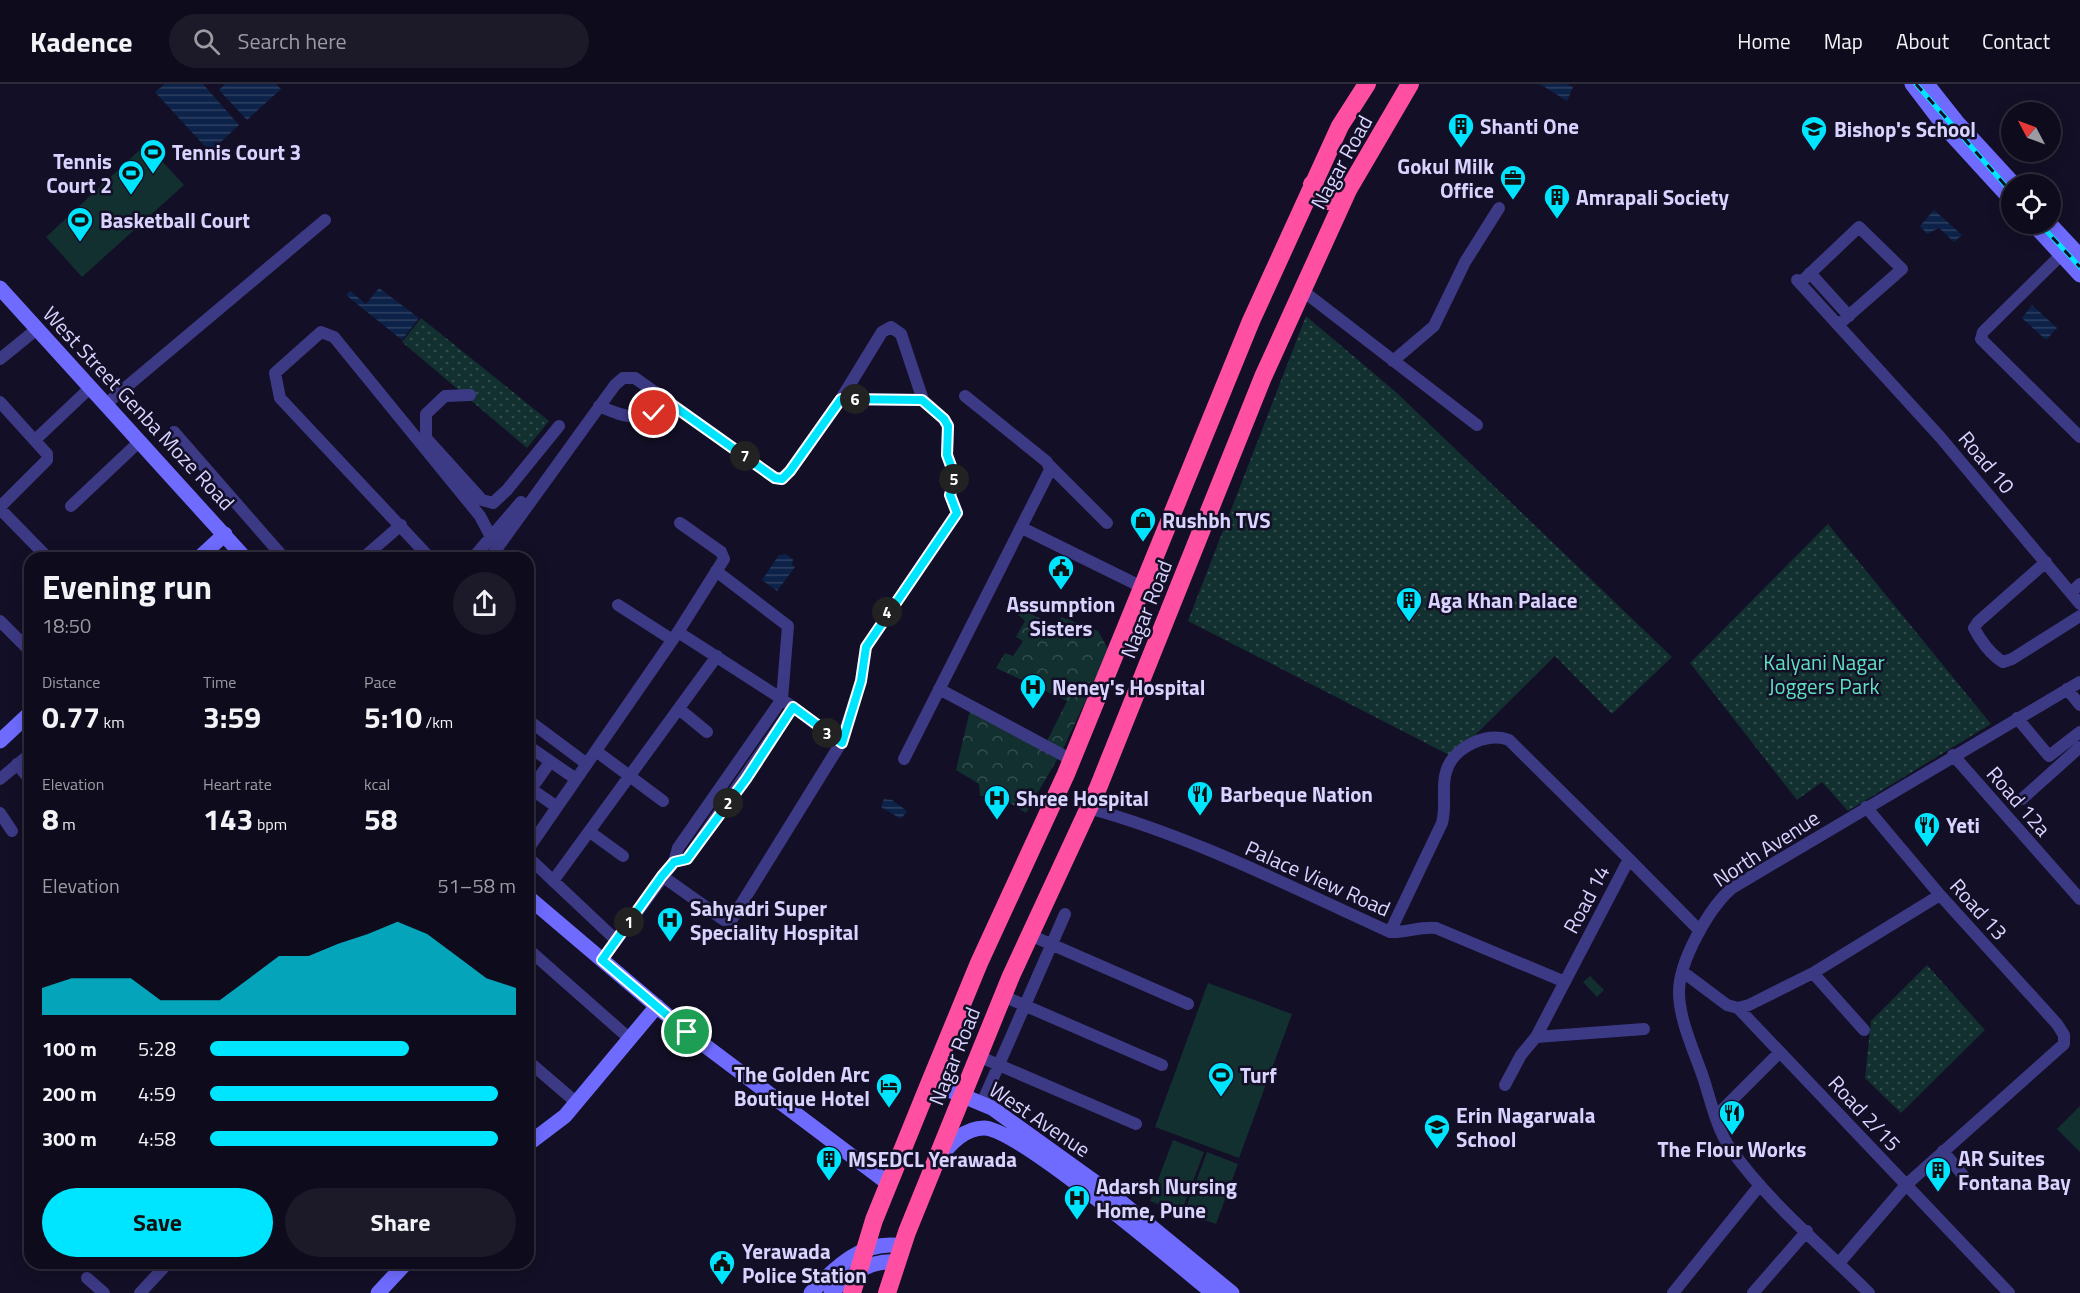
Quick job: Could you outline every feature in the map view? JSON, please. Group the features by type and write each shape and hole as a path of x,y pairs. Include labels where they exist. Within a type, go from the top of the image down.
{"highway":[{"name":"Nagar Road","path":"852,1293 864,1249 930,1082 979,963 1072,760 1251,321 1340,126 1367,84"},
{"name":"Nagar Road","path":"887,1293 933,1167 978,1056 1088,808 1263,377 1343,200 1410,84"},
{"path":"1312,184 1324,201 1343,200"},
{"path":"1301,209 1320,210 1332,225"}],"main road":[{"path":"1911,84 1947,130 2001,189"},
{"path":"1927,84 1957,122 2005,174"},
{"path":"2042,234 2080,275"},
{"path":"2059,234 2080,256"},
{"name":"West Street Genba Moze Road","path":"0,288 240,552"},
{"path":"206,552 225,534"},
{"path":"0,741 24,719"},
{"path":"534,902 725,1061 889,1184"},
{"path":"534,1139 565,1116 577,1103 657,1006"},
{"name":"West Avenue","path":"930,1082 982,1102 1109,1192 1232,1293"},
{"name":"West Avenue","path":"933,1167 961,1136 984,1128 998,1130 1101,1203 1213,1293"},
{"path":"811,1293 844,1262 864,1249 889,1244 900,1254 857,1271 831,1293"},
{"path":"378,1293 400,1269"}],"street":[{"path":"1393,361 1434,326 1465,262 1499,208"},
{"path":"106,404 325,220"},
{"path":"1838,325 1849,316 1902,270 1859,227 1810,273 1849,316"},
{"path":"2061,255 1983,332 1980,339 2080,437"},
{"name":"Road 10","path":"1810,273 1798,282 1860,348 2046,562 2075,589 2080,604"},
{"path":"1303,291 1477,425"},
{"path":"494,552 618,381 629,377 775,478 782,479 841,399 882,332 891,327 901,334 922,400 944,419 948,426 947,455 955,477 950,495 957,513 866,647 861,681 842,743 732,920 724,920 662,876"},
{"path":"0,359 37,329"},
{"path":"425,552 280,398 275,373 321,332 334,337 480,516 491,537"},
{"path":"35,440 91,387"},
{"path":"470,395 445,396 426,414 426,438 482,500 493,503 507,490 559,426"},
{"path":"965,396 1050,466 1107,523"},
{"path":"841,399 922,400"},
{"path":"0,402 47,454 47,460 0,508 42,552"},
{"path":"599,406 621,415 638,418 654,413 668,402"},
{"path":"174,432 279,552"},
{"path":"71,506 140,441"},
{"path":"904,759 1022,528 1050,466"},
{"path":"478,552 521,502"},
{"path":"534,840 724,558 721,552 680,523"},
{"path":"370,552 401,525"},
{"path":"1022,528 1142,587"},
{"path":"2046,562 1978,622 1974,628 1977,634 1996,658 2002,662 2012,659 2080,616"},
{"path":"602,960 674,862 678,848 782,699 788,626 716,571"},
{"path":"618,605 717,656 782,699 842,743"},
{"path":"0,621 24,645"},
{"path":"553,881 717,656"},
{"name":"North Avenue","path":"1869,1293 1760,1185 1728,1145 1716,1116 1684,1015 1679,992 1683,972 1700,931 1721,898 1732,888 1953,755 2080,682"},
{"path":"2067,689 2080,705"},
{"path":"939,690 1072,760"},
{"path":"674,862 687,859 746,779 793,707"},
{"path":"680,709 707,732"},
{"path":"2017,718 2049,756 2080,732"},
{"path":"534,725 586,764"},
{"path":"1390,932 1442,823 1446,807 1445,775 1449,764 1479,739 1497,735 1509,740 1629,859"},
{"path":"2022,799 2080,747"},
{"path":"534,750 576,779"},
{"path":"596,751 663,801"},
{"name":"Road 12a","path":"1953,755 2080,899"},
{"path":"0,779 24,759"},
{"path":"534,783 550,762"},
{"path":"17,764 24,773"},
{"path":"534,791 557,807"},
{"name":"Road 13","path":"1866,807 1940,895 2057,1024 2064,1035 2064,1044 1943,1151"},
{"name":"Palace View Road","path":"1088,808 1136,822 1390,932 1401,932 1424,926 1436,928 1565,982"},
{"path":"0,813 12,831"},
{"path":"590,832 623,856"},
{"name":"Road 14","path":"1505,1085 1521,1055 1536,1037 1629,859 1700,931"},
{"path":"534,863 616,940"},
{"path":"1738,1008 1749,1005 1813,974 1940,895"},
{"path":"982,1102 1065,914"},
{"path":"1030,935 1188,1004"},
{"path":"534,954 630,1039"},
{"name":"Road 2/15","path":"1683,972 1728,1005 1738,1008 2009,1293"},
{"path":"1813,974 1864,1030"},
{"path":"1003,996 1162,1065"},
{"path":"1536,1037 1644,1029"},
{"path":"1716,1116 1780,1052"},
{"path":"978,1056 1136,1124"},
{"path":"534,1066 577,1103"},
{"path":"1839,1263 1906,1185 1943,1151 1971,1185"},
{"path":"1673,1293 1760,1185"},
{"path":"1753,1293 1807,1232"},
{"path":"140,1293 162,1269"},
{"path":"87,1278 104,1293"}],"green space":[{"path":"146,144 184,185 82,277 46,237"},
{"path":"1306,316 1397,393 1672,657 1612,714 1555,656 1453,757 1188,621"},
{"path":"421,318 549,421 527,448 402,342"},
{"name":"Kalyani Nagar Joggers Park","path":"1828,524 1991,724 1848,811 1822,782 1797,800 1690,663"},
{"path":"1024,601 1031,604 1030,611 1033,615 1056,626 1061,617 1098,631 1109,651 1062,751 1047,741 1067,701 996,668 1005,653 1013,656 1023,641 1016,637 1025,621 1018,615"},
{"path":"970,710 1058,758 1026,813 997,795 980,796 979,784 956,770"},
{"path":"1927,965 1985,1030 1901,1113 1865,1078 1871,1021"},
{"path":"1590,976 1604,990 1597,997 1583,982"},
{"path":"1208,983 1292,1014 1239,1158 1155,1127"},
{"path":"2080,1106 2080,1152 2057,1129"},
{"path":"1173,1140 1204,1152 1181,1213 1150,1201"},
{"path":"1207,1152 1238,1164 1216,1224 1184,1213"}],"water":[{"path":"165,84 203,84 239,125 210,152 155,92"},
{"path":"225,84 276,84 281,89 247,120 219,90"},
{"path":"1540,84 1566,84 1573,87 1567,101"},
{"path":"1934,210 1962,235 1954,242 1939,228 1927,234 1920,226"},
{"path":"379,288 419,318 402,340 346,295 350,291 366,304"},
{"path":"2032,305 2057,328 2046,340 2022,318"},
{"path":"786,554 793,559 792,565 795,567 777,591 762,580 779,555"},
{"path":"884,799 892,800 907,811 901,819 881,807"}],"railway":[{"path":"1916,84 2001,181"},
{"path":"2049,234 2080,267"}],"place":[{"name":"Shanti One","path":"1461,149"},
{"name":"Bishop's School","path":"1814,152"},
{"name":"Tennis Court 3","path":"153,175"},
{"name":"Tennis Court 2","path":"131,196"},
{"name":"Gokul Milk Office","path":"1513,201"},
{"name":"Amrapali Society","path":"1557,220"},
{"name":"Basketball Court","path":"80,243"},
{"name":"Rushbh TVS","path":"1143,543"},
{"name":"Assumption Sisters","path":"1061,591"},
{"name":"Aga Khan Palace","path":"1409,623"},
{"name":"Neney's Hospital","path":"1033,710"},
{"name":"Barbeque Nation","path":"1200,817"},
{"name":"Shree Hospital","path":"997,821"},
{"name":"Yeti","path":"1927,848"},
{"name":"Sahyadri Super Speciality Hospital","path":"670,943"},
{"name":"Turf","path":"1221,1098"},
{"name":"The Golden Arc Boutique Hotel","path":"889,1109"},
{"name":"The Flour Works","path":"1732,1136"},
{"name":"Erin Nagarwala School","path":"1437,1150"},
{"name":"MSEDCL Yerawada","path":"829,1182"},
{"name":"AR Suites Fontana Bay","path":"1938,1193"},
{"name":"Adarsh Nursing Home, Pune","path":"1077,1221"},
{"name":"Yerawada Police Station","path":"722,1286"}],"route":[{"path":"654,413 668,402 775,478 782,479 841,399 922,400 944,419 948,426 947,455 955,477 950,495 957,513 886,613 866,647 861,681 842,743 793,707 746,779 687,859 674,862 662,876 602,960 687,1032"}]}
